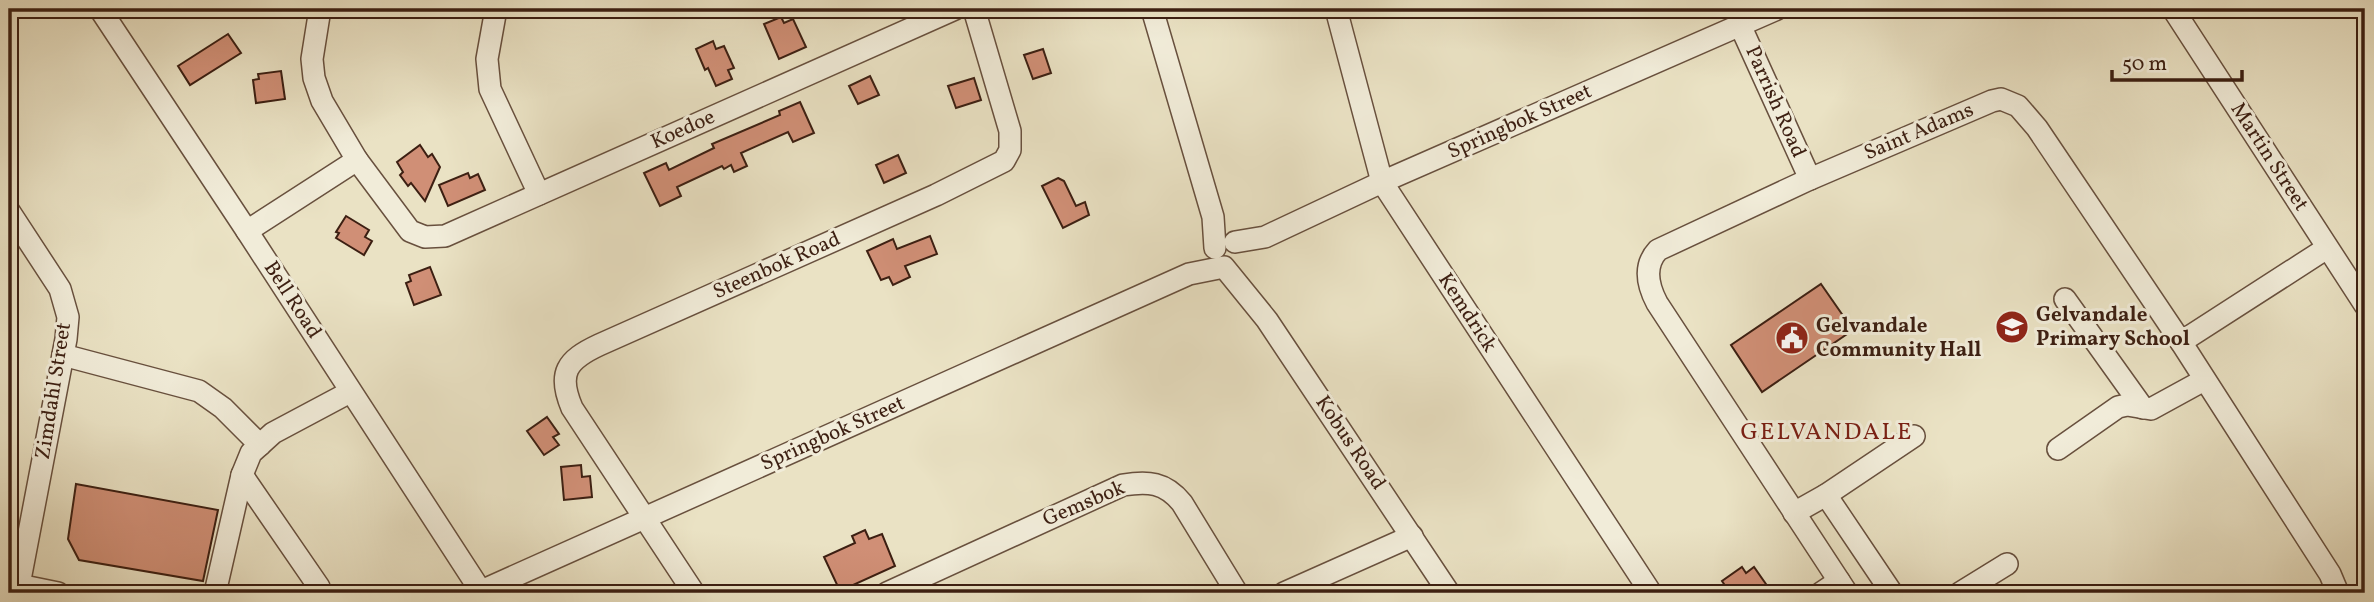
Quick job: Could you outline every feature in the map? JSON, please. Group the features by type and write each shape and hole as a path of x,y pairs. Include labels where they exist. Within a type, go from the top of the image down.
{"street":[{"name":"Bell Road","path":"100,9 247,231 480,593"},
{"path":"247,231 357,160 322,101 314,78 313,59 320,9"},
{"path":"496,9 487,59 490,89 539,194"},
{"name":"Koedoe","path":"357,160 410,231 425,237 440,238 955,9"},
{"name":"Steenbok Road","path":"646,519 572,408 565,385 565,375 571,361 579,354 936,195 1004,161 1010,150 1010,131 974,9"},
{"name":"Kobus Road","path":"1153,9 1213,217 1248,294 1449,593"},
{"name":"Kemdrick","path":"1338,9 1382,182 1651,593"},
{"name":"Springbok Street","path":"480,593 1189,274 1228,253 1382,182 1777,9"},
{"name":"Martin Street","path":"2173,9 2365,305"},
{"name":"Parrish Road","path":"1740,25 1810,179"},
{"name":"Saint Adams","path":"1843,587 1657,303 1648,273 1653,256 1658,250 1810,179 2001,99 2011,102 2026,113 2038,128 2330,574 2338,593"},
{"name":"Zimdahl Street","path":"9,211 60,289 68,317 63,355 14,584"},
{"path":"2180,342 2327,248"},
{"path":"2065,299 2143,408"},
{"path":"63,355 199,391 223,408 260,445"},
{"path":"2058,449 2118,407 2156,407 2204,380"},
{"path":"215,593 242,475 251,453 273,433 350,391"},
{"path":"1794,513 1826,495 1914,436"},
{"path":"242,475 319,586"},
{"name":"Gemsbok","path":"887,593 1123,485 1151,482 1173,492 1182,503 1237,593"},
{"path":"1826,495 1892,593"},
{"path":"646,519 694,593"},
{"path":"1284,593 1412,536"},
{"path":"1960,593 2007,564"},
{"path":"14,584 47,592"},
{"path":"1821,593 1843,587"}],"building":[{"path":"781,17 784,23 793,19 806,47 779,59 764,24"},
{"path":"228,34 241,53 190,85 178,66"},
{"path":"713,41 716,49 724,46 734,68 728,70 732,79 716,86 696,49"},
{"path":"1043,49 1051,73 1033,79 1024,55"},
{"path":"281,71 285,99 256,103 253,80 259,79 258,74"},
{"path":"870,76 879,95 858,104 849,86"},
{"path":"974,78 981,100 956,108 948,86"},
{"path":"800,102 814,133 793,142 788,132 741,153 747,166 734,172 731,165 724,169 722,166 677,187 681,196 660,206 644,173 666,163 669,170 714,148 712,144 780,115 779,111"},
{"path":"420,145 428,157 432,154 440,167 425,201 411,183 408,186 400,175 403,172 397,162"},
{"path":"898,155 906,173 884,183 876,165"},
{"path":"468,173 470,178 478,174 485,190 448,206 439,185"},
{"path":"1058,178 1064,181 1076,206 1085,202 1089,215 1063,228 1042,186"},
{"path":"346,216 369,230 365,237 372,241 364,255 336,238 339,233 336,232"},
{"path":"930,236 937,254 905,266 910,277 893,285 889,277 881,280 867,251 893,239 897,249"},
{"path":"430,267 441,295 414,305 406,283 411,281 409,275"},
{"name":"Gelvandale Community Hall","path":"1821,284 1853,330 1762,392 1731,345"},
{"path":"547,417 559,434 553,437 559,445 544,455 527,431"},
{"path":"581,465 582,477 590,476 592,497 564,500 561,467"},
{"path":"76,484 218,510 203,581 79,560 68,539"},
{"path":"865,530 869,539 882,534 895,566 840,591 824,557 855,543 852,536"},
{"path":"1742,567 1746,573 1754,567 1768,587 1759,593 1730,593 1722,581"}],"place":[{"name":"Gelvandale Primary School","path":"2012,327"},
{"name":"Gelvandale Community Hall","path":"1792,338"}],"district":[{"name":"GELVANDALE","path":"1827,433"}]}
